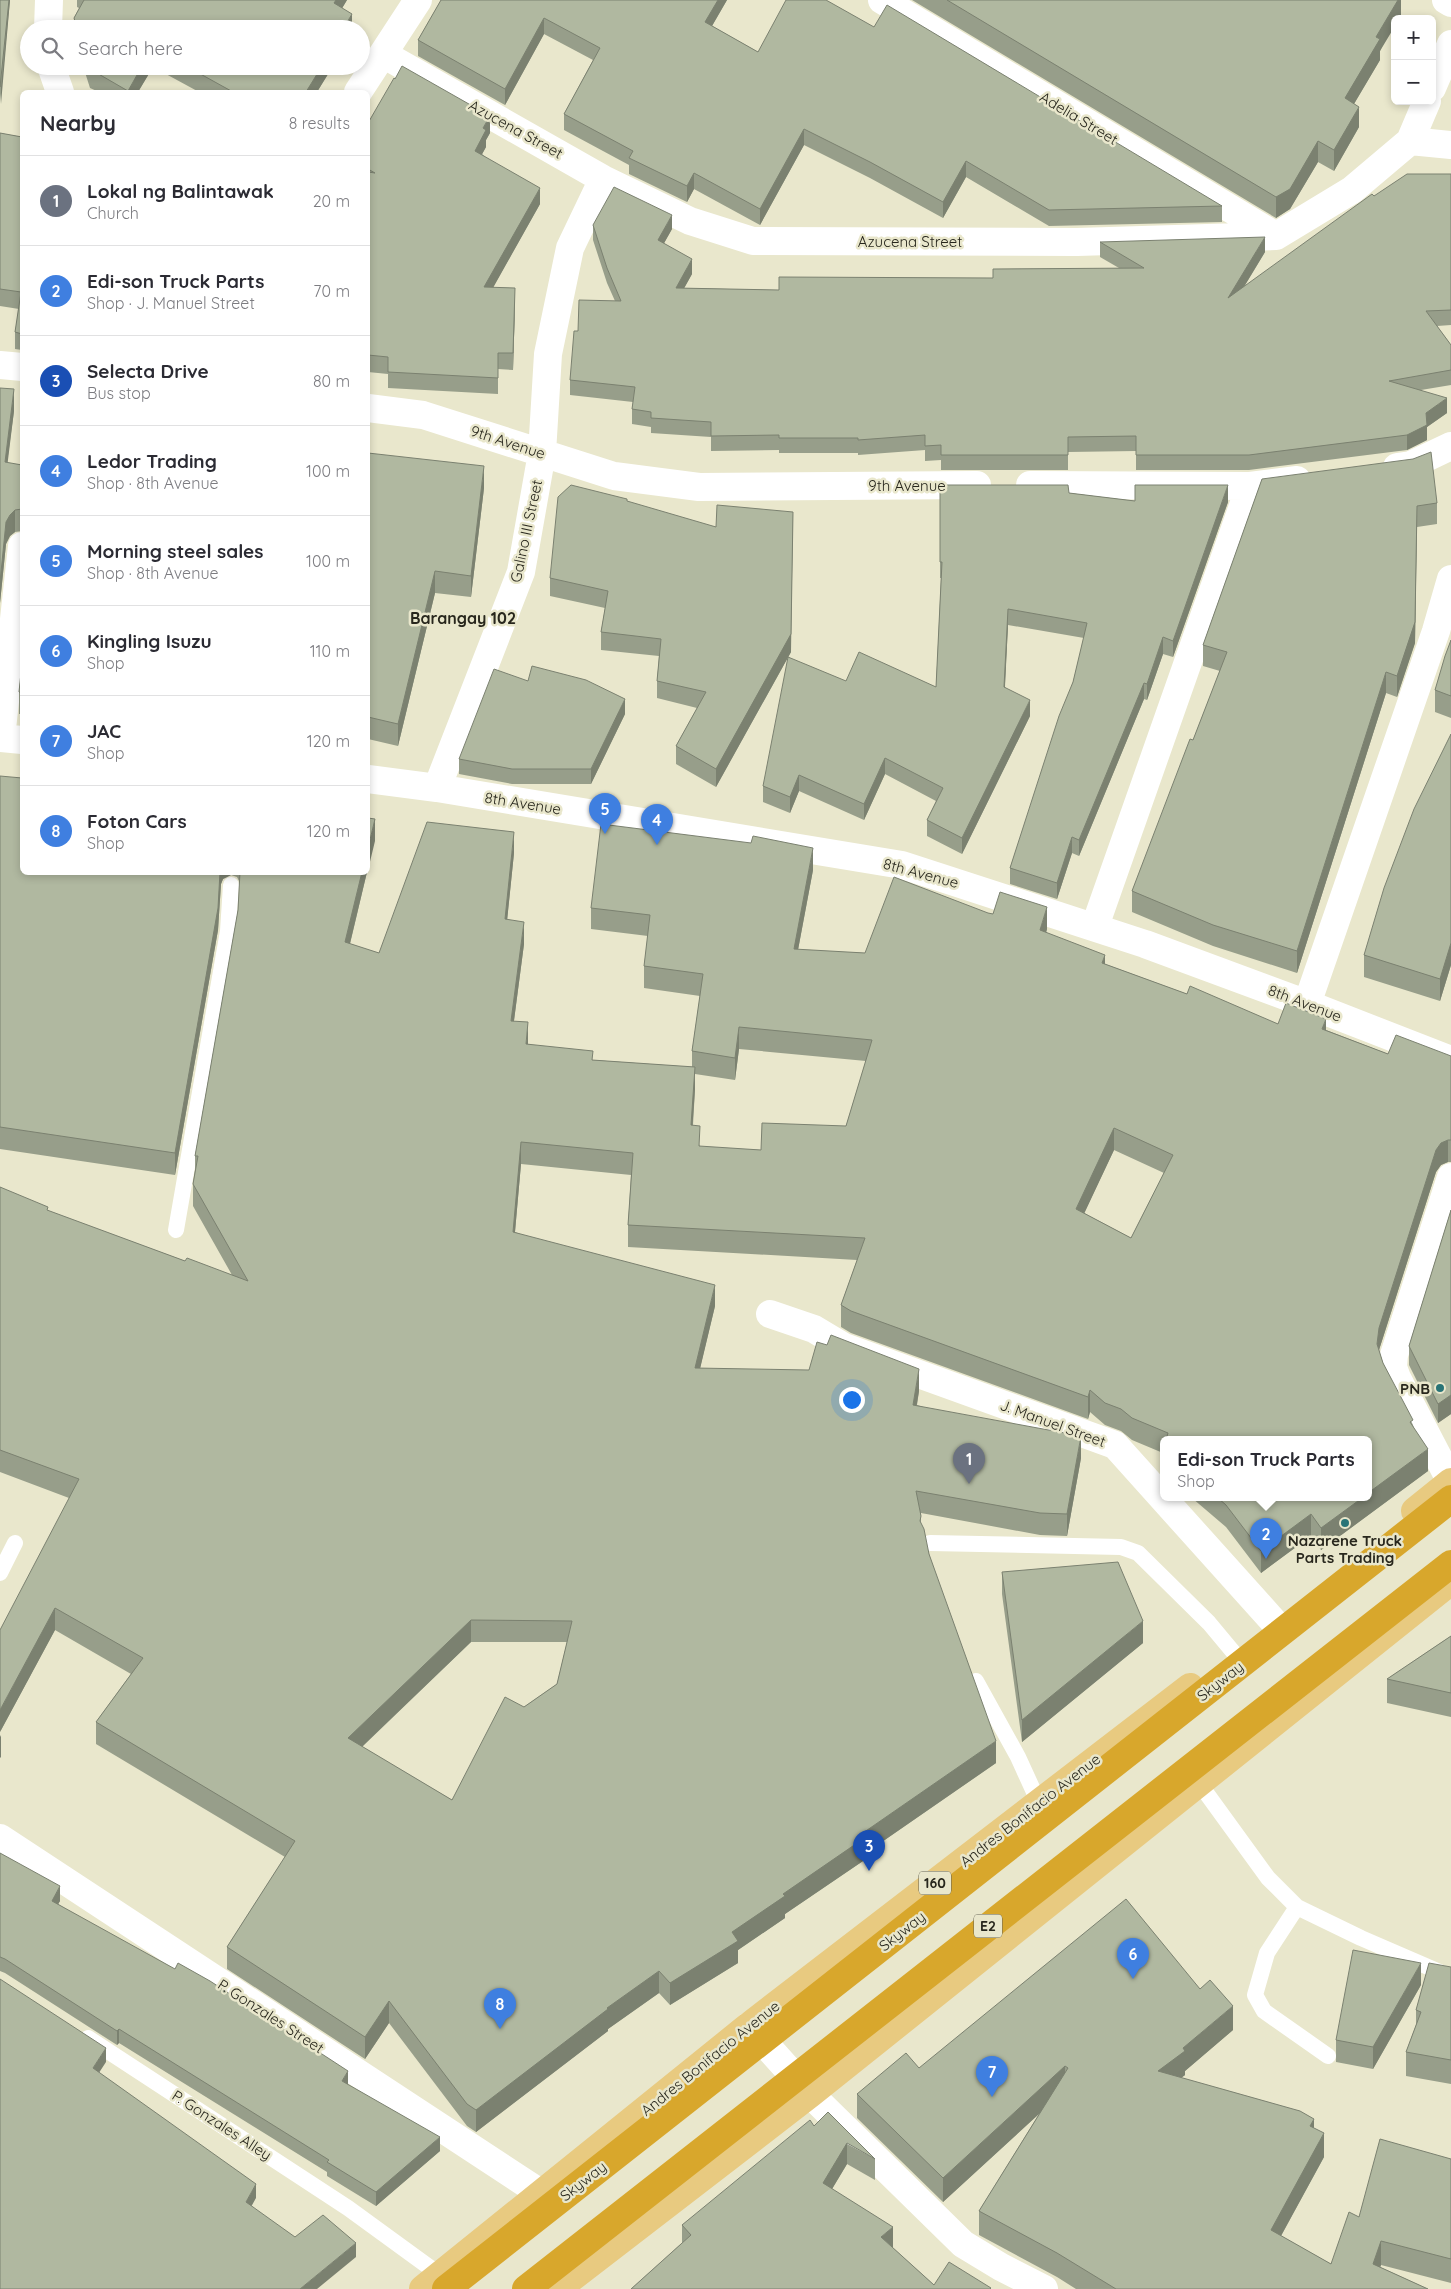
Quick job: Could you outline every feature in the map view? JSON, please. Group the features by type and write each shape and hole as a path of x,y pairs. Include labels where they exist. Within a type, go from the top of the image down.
{"highway":[{"name":"Skyway","path":"436,2284 1451,1499"},
{"name":"E2","path":"526,2289 1451,1564"}],"main road":[{"name":"Andres Bonifacio Avenue","path":"436,2284 542,2194 748,2026 1234,1654 1451,1482"},
{"path":"557,2289 810,2094 1451,1581"}],"street":[{"path":"48,20 49,0"},
{"path":"370,74 418,0"},
{"name":"Adelia Street","path":"882,0 1276,236"},
{"path":"1446,0 1451,3"},
{"path":"1436,79 1451,44"},
{"name":"Azucena Street","path":"383,54 604,179 690,221 753,241 1077,242 1276,236 1352,190 1410,141"},
{"path":"54,75 59,90"},
{"path":"359,90 369,75"},
{"path":"1424,105 1410,141 1451,145"},
{"name":"Galino III Street","path":"437,788 521,572 542,453 548,354 570,248 604,179"},
{"path":"0,365 20,367"},
{"name":"9th Avenue","path":"370,408 423,415 614,476 699,487 883,485 1250,486 1326,476"},
{"path":"1373,470 1411,465 1451,446"},
{"path":"1094,926 1250,486"},
{"path":"20,563 0,738 20,740"},
{"path":"1307,1004 1436,631 1451,579"},
{"name":"8th Avenue","path":"370,779 437,788 902,864 1094,926 1307,1004 1451,1060"},
{"path":"1451,1177 1394,1355 1394,1367 1397,1378 1451,1482"},
{"name":"J. Manuel Street","path":"770,1314 814,1329 844,1347 1115,1445 1160,1495"},
{"name":"J. Manuel Street","path":"1165,1501 1274,1622"},
{"name":"P. Gonzales Street","path":"0,1838 542,2194"},
{"path":"748,2026 810,2094 963,2244 994,2264 1044,2289"}],"lane":[{"path":"176,1230 228,931 232,885"},
{"path":"0,1572 15,1543"},
{"path":"930,1543 1121,1547 1138,1554 1209,1623 1234,1654"},
{"path":"976,1682 1018,1757 1039,1803"},
{"path":"1199,1783 1268,1878 1298,1907 1361,1938 1451,1977"},
{"path":"1298,1907 1266,1953 1256,1994 1264,2011 1328,2056"},
{"name":"P. Gonzales Alley","path":"74,2029 348,2208 436,2284"}],"building":[{"path":"0,0 9,0 0,87"},
{"path":"84,0 336,0 334,3 352,14 348,20 75,20"},
{"path":"441,0 718,0 705,22 758,52 786,0 826,0 874,27 887,5 1222,206 1049,210 966,161 943,202 804,129 760,209 694,173 687,186 629,158 633,151 564,114 600,48 544,18 505,89 418,40"},
{"path":"947,0 1398,0 1376,37 1380,39 1345,98 1359,107 1334,150 1318,141 1290,189 1276,197"},
{"path":"402,66 490,116 483,128 486,130 475,151 540,188 484,287 515,288 513,353 498,353 498,378 388,372 388,357 370,355 370,172 375,173 370,170 370,120"},
{"path":"100,75 137,75 129,90"},
{"path":"202,75 316,75 307,90 229,90"},
{"path":"0,133 20,137 20,292 0,289"},
{"path":"1407,174 1451,174 1451,310 1426,311 1451,345 1451,370 1389,381 1447,398 1426,413 1427,425 1407,435 1249,455 1136,455 1136,436 1068,437 1068,455 941,455 941,445 925,446 925,435 858,440 858,438 779,438 779,435 711,436 711,422 651,418 651,412 632,409 635,387 570,380 574,331 578,331 579,300 621,301 607,268 593,225 614,187 672,215 658,240 692,259 676,288 779,290 779,277 993,278 993,269 1144,268 1100,242 1265,237 1228,298 1372,194 1374,196"},
{"path":"20,299 20,333 15,332"},
{"path":"0,388 14,389 5,462 20,465 20,509 15,510 6,522 0,582"},
{"path":"1431,452 1437,503 1417,506 1415,622 1397,676 1386,672 1297,951 1213,925 1132,891 1190,739 1193,740 1227,652 1203,645 1262,479 1413,459"},
{"path":"370,453 484,466 471,576 435,571 398,724 370,717"},
{"path":"571,485 627,499 627,501 716,527 717,505 793,512 791,634 716,769 676,746 706,692 657,681 661,639 601,632 608,591 550,578 558,497"},
{"path":"940,485 1068,485 1069,493 1135,501 1135,485 1228,485 1173,641 1163,637 1147,684 1144,683 1079,840 1072,837 1057,883 1010,868 1059,716 1073,682 1087,623 1008,609 1004,687 1030,700 962,838 927,820 943,788 885,758 864,804 799,775 790,797 763,786 788,657 846,681 859,652 936,687 942,562 940,562"},
{"path":"1451,640 1451,696 1435,690"},
{"path":"532,666 586,680 625,699 591,769 512,769 459,759 494,669 528,681"},
{"path":"1451,734 1451,943 1440,979 1364,955 1384,888 1414,809"},
{"path":"0,776 20,778 20,875 220,875 218,908 175,1153 0,1127"},
{"path":"370,818 375,819 370,840"},
{"path":"427,822 514,832 505,919 524,922 511,1021 528,1022 526,1044 593,1051 592,1060 695,1067 691,1125 700,1126 699,1146 761,1150 762,1123 846,1126 872,1040 739,1027 735,1058 692,1051 703,974 644,966 650,915 591,908 601,824 751,843 753,836 813,848 794,949 865,953 894,877 993,914 1000,892 1047,907 1040,930 1105,955 1102,963 1187,994 1190,986 1278,1024 1286,1003 1326,1019 1322,1029 1388,1054 1396,1035 1451,1056 1451,1140 1441,1143 1436,1150 1379,1328 1377,1344 1383,1363 1413,1420 1410,1422 1428,1449 1372,1490 1372,1436 1167,1436 1168,1433 1132,1418 1121,1409 1105,1403 1090,1390 1088,1397 851,1311 841,1305 865,1238 628,1225 633,1153 521,1142 513,1232 715,1285 695,1368 809,1370 817,1342 827,1345 831,1335 919,1369 913,1405 1081,1436 1067,1514 1040,1513 916,1491 921,1516 920,1521 924,1529 929,1554 996,1741 860,1835 863,1839 732,1932 738,1941 670,1983 659,1971 607,2008 476,2110 467,2104 389,2001 365,2037 227,1947 295,1841 96,1722 143,1658 55,1608 0,1710 0,1630 79,1479 0,1450 0,1187 48,1207 47,1210 185,1261 187,1258 248,1281 193,1184 198,1156 195,1156 238,910 240,875 361,875 345,942 379,953","holes":["1114,1128 1173,1155 1131,1238 1076,1209","471,1620 572,1621 557,1684 524,1707 505,1697 452,1800 348,1738"]},
{"path":"1451,1210 1451,1395 1438,1404 1409,1346"},
{"path":"1221,1501 1358,1501 1321,1528 1311,1514 1261,1551"},
{"path":"1118,1562 1143,1621 1022,1720 1002,1572"},
{"path":"1451,1636 1451,1693 1387,1679"},
{"path":"0,1853 60,1886 52,1901 175,1969 178,1963 210,1981 348,2071 342,2081 440,2137 376,2192 327,2162 329,2160 119,2029 117,2031 0,1957"},
{"path":"1126,1899 1200,1989 1210,1980 1233,2006 1183,2048 1185,2051 1158,2071 1300,2111 1314,2119 1310,2126 1324,2133 1271,2230 1331,2264 1349,2212 1359,2217 1380,2139 1451,2159 1451,2259 1381,2241 1373,2264 1428,2289 1116,2289 1057,2253 979,2211 1068,2068 1065,2066 943,2178 857,2094 906,2053 919,2068"},
{"path":"1353,1950 1421,1963 1373,2047 1336,2040"},
{"path":"1429,1963 1451,1967 1451,2060 1406,2052 1421,2012 1416,2010"},
{"path":"0,1979 106,2048 93,2068 256,2184 246,2202 295,2237 323,2215 356,2243 300,2289 0,2289"},
{"path":"828,2112 875,2159 847,2143 823,2183 893,2227 881,2237 934,2285 949,2262 990,2289 631,2289 691,2235 682,2225 810,2120 814,2126"}],"place":[{"name":"Morning steel sales","path":"605,834"},
{"name":"Ledor Trading","path":"657,845"},
{"name":"PNB","path":"1440,1388"},
{"name":"Lokal ng Balintawak","path":"969,1484"},
{"name":"Nazarene Truck Parts Trading","path":"1345,1523"},
{"name":"Edi-son Truck Parts","path":"1266,1559"},
{"name":"Selecta Drive","path":"869,1871"},
{"name":"Kingling Isuzu","path":"1133,1979"},
{"name":"Foton Cars","path":"500,2029"},
{"name":"JAC","path":"992,2097"}],"district":[{"name":"Barangay 102","path":"463,618"}]}
